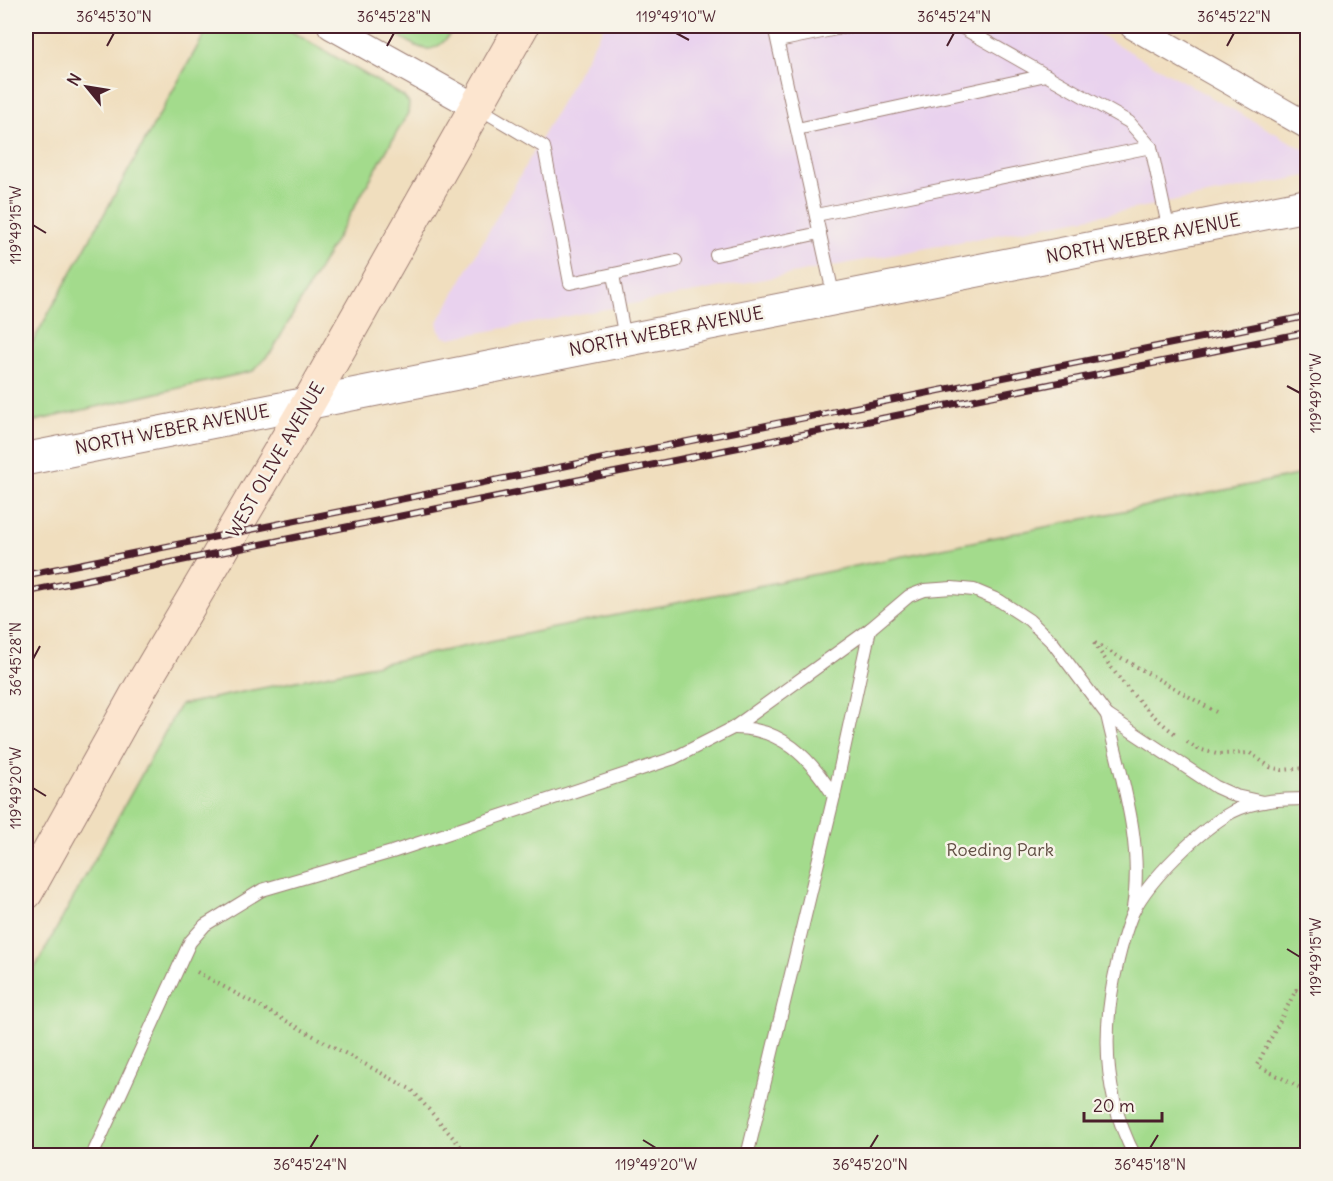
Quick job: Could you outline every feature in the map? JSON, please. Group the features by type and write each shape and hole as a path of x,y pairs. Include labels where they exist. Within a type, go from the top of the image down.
{"main road":[{"name":"WEST OLIVE AVENUE","path":"26,893 138,692 309,402 522,26"}],"street":[{"path":"331,26 476,107"},
{"path":"1133,26 1308,126"},
{"name":"NORTH WEBER AVENUE","path":"26,459 1308,205"}],"lane":[{"path":"774,26 834,298"},
{"path":"778,41 851,26"},
{"path":"959,26 1129,122 1151,147 1169,232"},
{"path":"797,129 1046,75"},
{"path":"476,107 544,147 570,284 676,261"},
{"path":"816,215 1151,147"},
{"path":"716,255 820,233"},
{"path":"613,275 626,339"},
{"path":"92,1155 147,1041 180,962 190,942 205,925 262,890 329,872 674,758 733,728 870,629 909,596 925,590 952,588 974,590 1000,601 1029,620 1053,643 1107,715 1216,787 1236,796 1263,802"},
{"path":"747,1155 834,796 870,629"},
{"path":"1107,715 1137,856 1138,882 1133,911 1108,1003 1112,1097 1119,1123 1135,1155"},
{"path":"733,728 750,728 766,732 801,752 834,796"},
{"path":"1133,911 1180,852 1207,829 1233,812 1263,802 1308,799"},
{"path":"1301,1155 1308,1144"}],"path":[{"path":"1216,712 1094,643 1129,692 1152,716 1198,749 1217,754 1250,753 1270,767 1282,770 1308,768"},
{"path":"180,962 412,1090 469,1155"},
{"path":"1308,996 1296,990 1257,1065 1308,1092"}],"shaded area":[{"path":"604,26 1084,26 1307,151 1307,176 527,324 450,338 444,337 438,328 438,322"}],"green space":[{"path":"209,26 282,26 403,96 409,103 408,113 272,351 253,371 26,423 26,354"},
{"path":"383,26 455,26 447,39 431,49 414,45"},
{"name":"Roeding Park","path":"1307,473 1307,1155 26,1156 26,984 180,705"}],"railway":[{"path":"26,575 1308,316"},
{"path":"26,592 1308,332"}]}
